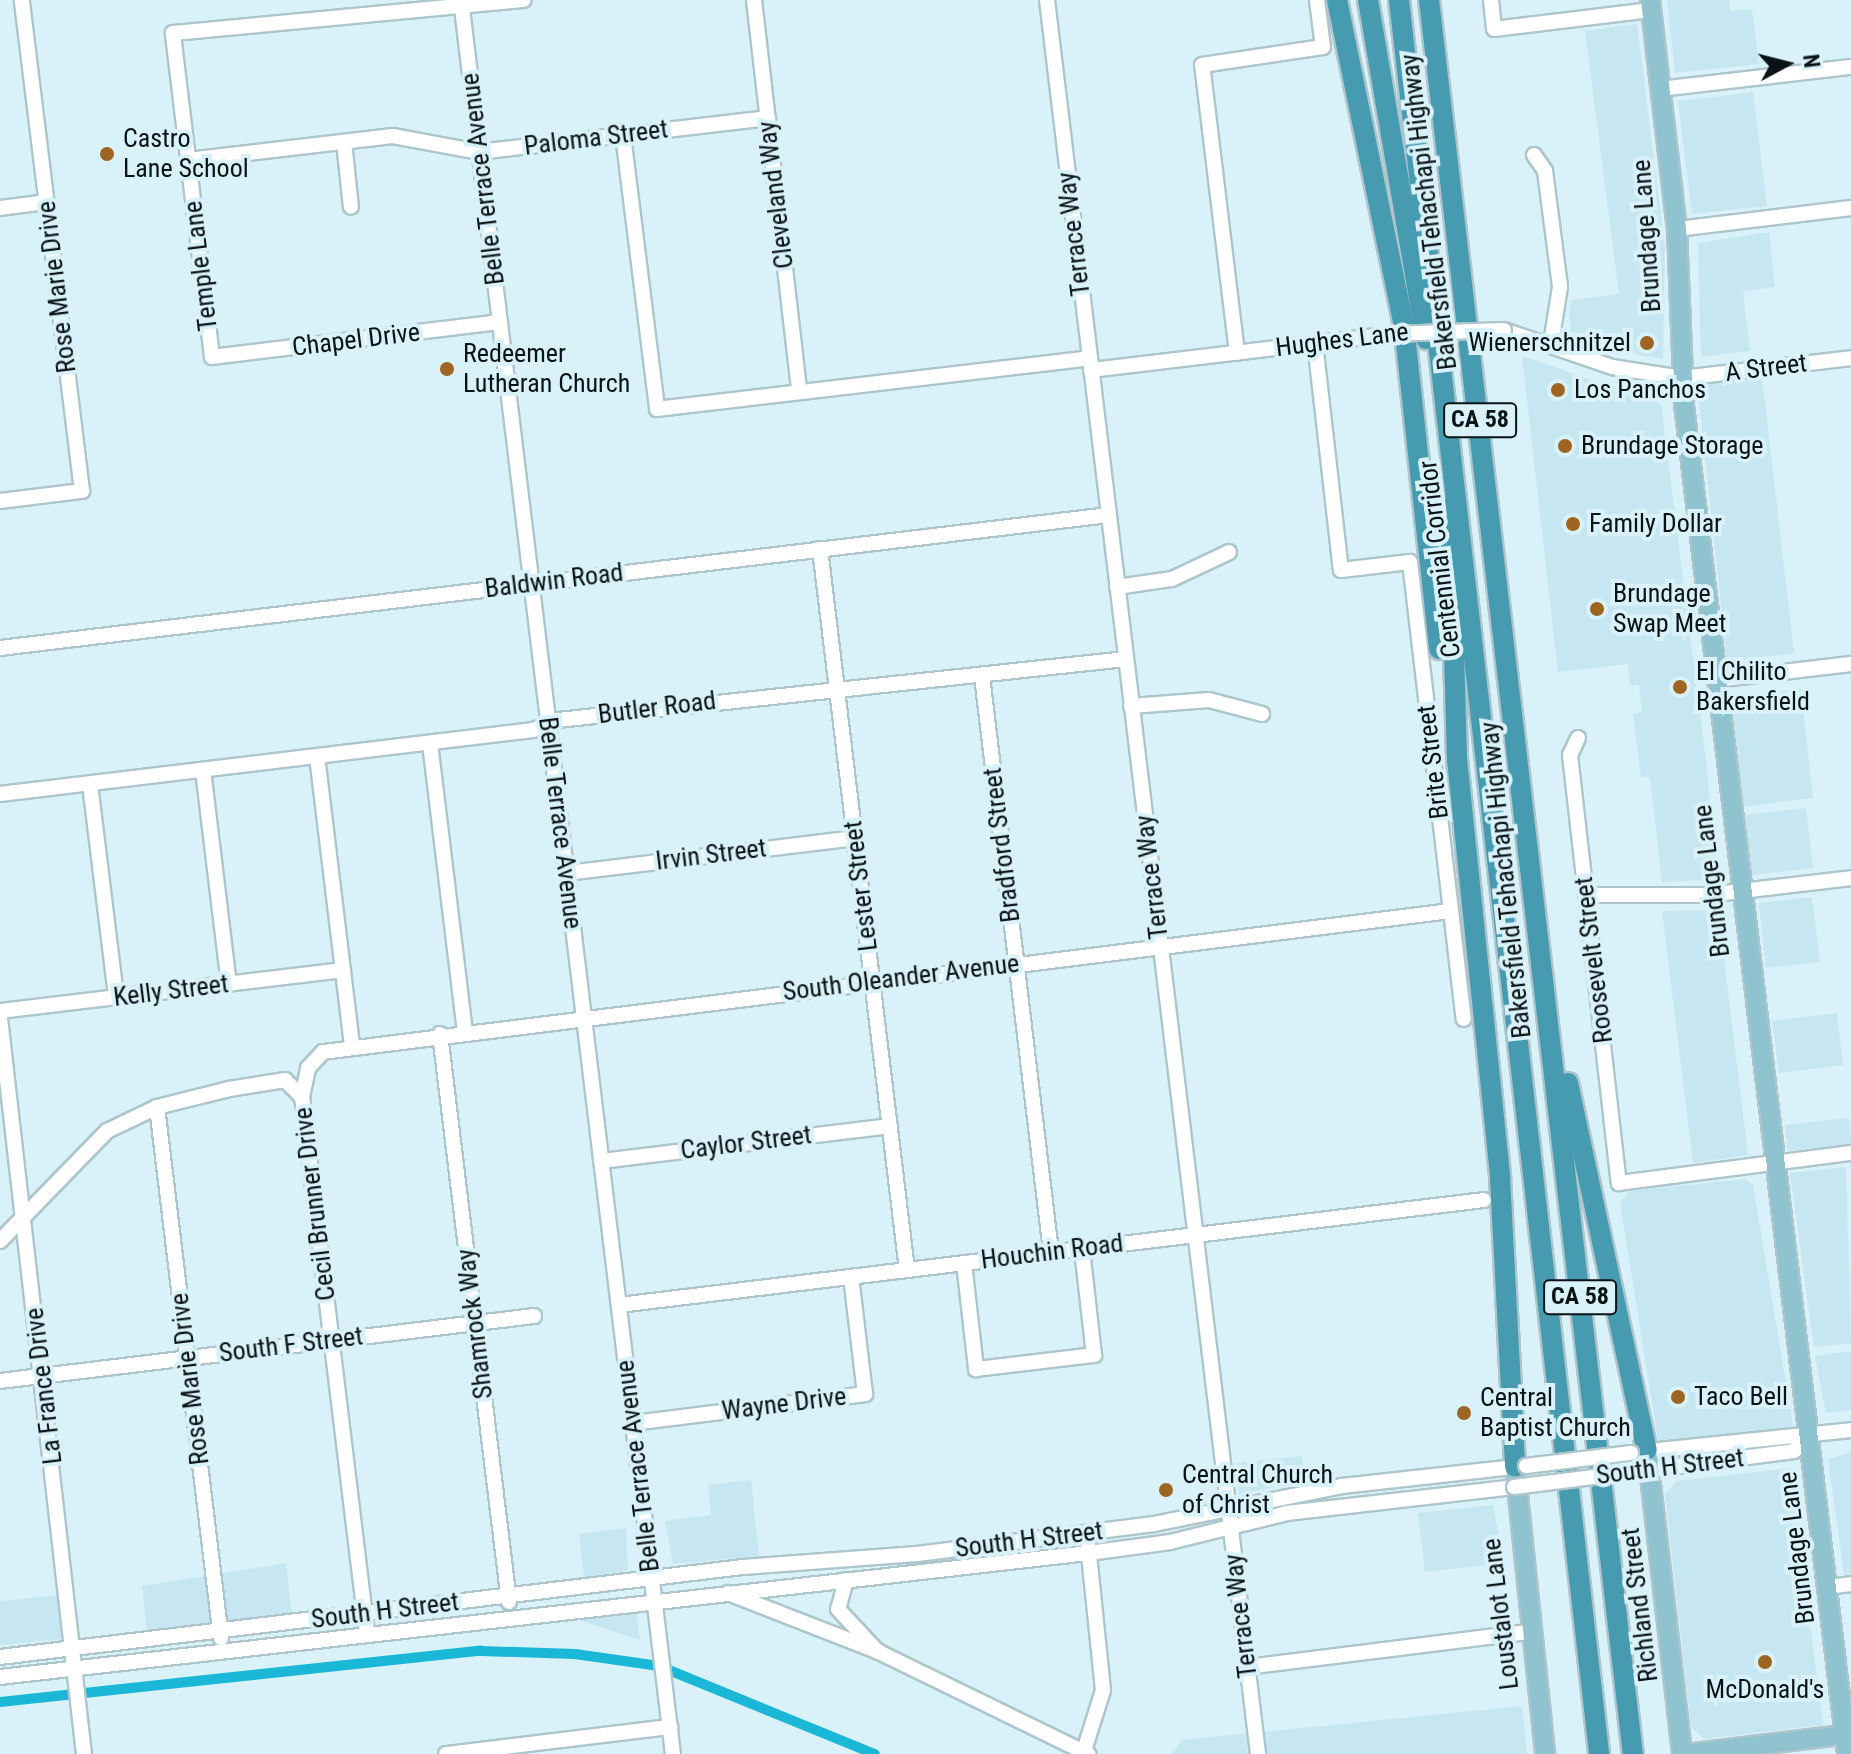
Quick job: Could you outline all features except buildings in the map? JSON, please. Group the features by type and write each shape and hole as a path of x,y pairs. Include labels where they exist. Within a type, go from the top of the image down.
{"highway":[{"path":"1337,0 1404,325 1500,1178 1519,1473"},
{"path":"1368,0 1498,827"},
{"name":"Centennial Corridor","path":"1399,0 1498,827"},
{"name":"Bakersfield Tehachapi Highway","path":"1429,0 1633,1754"},
{"path":"1450,508 1462,824"},
{"name":"Bakersfield Tehachapi Highway","path":"1498,827 1599,1754"},
{"path":"1528,841 1582,1164 1640,1461"}],"main road":[{"name":"Brundage Lane","path":"1651,5 1677,229 1682,378 1715,680 1771,1162 1848,1746"},
{"name":"Richland Street","path":"1640,1461 1684,1754"},
{"name":"Loustalot Lane","path":"1519,1473 1529,1632 1545,1754"},
{"path":"1684,1754 1848,1746"},
{"path":"1840,1754 1848,1746"}],"street":[{"name":"Rose Marie Drive","path":"0,501 82,491 22,0"},
{"path":"462,4 523,0"},
{"name":"Cleveland Way","path":"754,0 799,391"},
{"name":"Terrace Way","path":"1047,0 1258,1754"},
{"path":"1237,353 1202,65 1323,47 1317,0"},
{"path":"1491,0 1494,29 1651,5"},
{"name":"Temple Lane","path":"212,357 173,33 462,4"},
{"name":"Belle Terrace Avenue","path":"462,4 673,1754"},
{"path":"1660,89 1851,67"},
{"name":"Paloma Street","path":"188,160 407,137 479,152 768,118"},
{"name":"Hughes Lane","path":"623,135 657,409 799,391 1237,353 1391,334 1504,330 1551,343 1612,367 1682,378"},
{"path":"344,142 351,207"},
{"path":"1534,155 1545,171 1560,287 1551,343"},
{"path":"0,208 47,202"},
{"path":"1677,229 1851,208"},
{"name":"Chapel Drive","path":"212,357 500,322"},
{"name":"Brite Street","path":"1315,343 1341,570 1410,562 1464,1019"},
{"name":"A Street","path":"1682,378 1851,358"},
{"name":"Baldwin Road","path":"0,648 1108,515"},
{"name":"Lester Street","path":"820,549 907,1270"},
{"path":"1117,587 1172,579 1229,552"},
{"name":"Butler Road","path":"0,794 430,743 837,690 1126,659"},
{"path":"1715,680 1851,664"},
{"name":"Bradford Street","path":"982,676 1051,1252"},
{"path":"1131,706 1209,700 1262,714"},
{"name":"Roosevelt Street","path":"1578,738 1570,755 1619,1183 1771,1162"},
{"path":"430,743 465,1031"},
{"path":"317,756 352,1045"},
{"path":"203,770 229,984"},
{"path":"90,784 116,997"},
{"name":"Irvin Street","path":"567,873 855,838"},
{"path":"1586,895 1740,891 1851,878"},
{"name":"South Oleander Avenue","path":"352,1045 1451,911"},
{"name":"Kelly Street","path":"0,1011 343,970"},
{"name":"La France Drive","path":"0,1018 76,1648 75,1685 84,1754"},
{"name":"Shamrock Way","path":"440,1034 511,1614"},
{"name":"Cecil Brunner Drive","path":"352,1045 314,1059 302,1097 367,1633"},
{"path":"0,1241 24,1220 107,1131 157,1107 285,1080 302,1097"},
{"name":"Rose Marie Drive","path":"157,1107 223,1650"},
{"name":"Caylor Street","path":"601,1161 890,1126"},
{"path":"1771,1162 1851,1153"},
{"name":"Houchin Road","path":"619,1305 1484,1200"},
{"path":"964,1263 976,1369 1080,1357 1094,1355 1082,1249"},
{"name":"Wayne Drive","path":"633,1423 865,1394 851,1277"},
{"name":"South F Street","path":"0,1381 534,1316"},
{"name":"South H Street","path":"0,1657 651,1578 1086,1532 1342,1486 1640,1461 1793,1432 1809,1436 1851,1430"},
{"name":"South H Street","path":"0,1677 653,1597 846,1580 1089,1553 1230,1527 1287,1513 1519,1473 1640,1461"},
{"path":"717,1591 766,1603 879,1652 1084,1753 1103,1690 1086,1532"},
{"path":"846,1580 838,1609 879,1652"},
{"path":"1828,1587 1851,1584"},
{"path":"1247,1667 1529,1632"},
{"path":"446,1754 670,1727"}],"shaded area":[{"path":"1667,0 1729,0 1730,11 1752,9 1759,64 1675,73"},
{"path":"1637,24 1665,247 1663,359 1601,348 1571,331 1569,313 1572,300 1619,294 1585,31"},
{"path":"1753,92 1767,206 1692,214 1678,101"},
{"path":"1769,232 1775,287 1743,291 1750,351 1701,357 1698,243"},
{"path":"1522,356 1661,404 1707,769 1716,874 1709,880 1662,882 1650,777 1641,777 1633,714 1642,712 1639,685 1630,685 1628,664 1558,672"},
{"path":"1762,377 1794,653 1727,661 1697,381"},
{"path":"1801,689 1813,798 1743,807 1731,697"},
{"path":"1806,808 1813,868 1751,875 1744,815"},
{"path":"1812,897 1820,962 1766,968 1759,903"},
{"path":"1718,910 1748,1155 1693,1163 1662,911"},
{"path":"1837,1013 1843,1065 1779,1073 1772,1021"},
{"path":"1849,1118 1851,1144 1788,1151 1785,1125"},
{"path":"1846,1167 1851,1343 1814,1347 1790,1173"},
{"path":"1745,1179 1753,1185 1794,1431 1659,1446 1620,1203 1629,1191"},
{"path":"1851,1351 1851,1410 1826,1413 1815,1356"},
{"path":"1851,1452 1851,1574 1844,1575 1828,1459"},
{"path":"1302,1456 1305,1481 1239,1494 1236,1463"},
{"path":"1790,1468 1823,1725 1704,1739 1691,1727 1665,1494 1677,1481"},
{"path":"751,1480 759,1556 673,1564 665,1521 711,1515 708,1485"},
{"path":"1493,1505 1504,1563 1425,1572 1418,1513"},
{"path":"626,1528 628,1571 584,1577 579,1534"},
{"path":"286,1563 292,1613 147,1631 142,1586"},
{"path":"59,1595 64,1639 0,1645 0,1601"},
{"path":"636,1611 640,1640 567,1616"},
{"path":"1522,1706 1527,1754 1172,1754 1182,1740"}],"waterway":[{"path":"0,1702 481,1651 575,1654 659,1666 875,1754"}],"place":[{"name":"Castro Lane School","path":"107,154"},
{"name":"Wienerschnitzel","path":"1647,343"},
{"name":"Redeemer Lutheran Church","path":"447,369"},
{"name":"Los Panchos","path":"1558,390"},
{"name":"Brundage Storage","path":"1565,446"},
{"name":"Family Dollar","path":"1573,524"},
{"name":"Brundage Swap Meet","path":"1597,609"},
{"name":"El Chilito Bakersfield","path":"1680,687"},
{"name":"Taco Bell","path":"1678,1397"},
{"name":"Central Baptist Church","path":"1464,1413"},
{"name":"Central Church of Christ","path":"1166,1490"},
{"name":"McDonald's","path":"1765,1662"}]}
